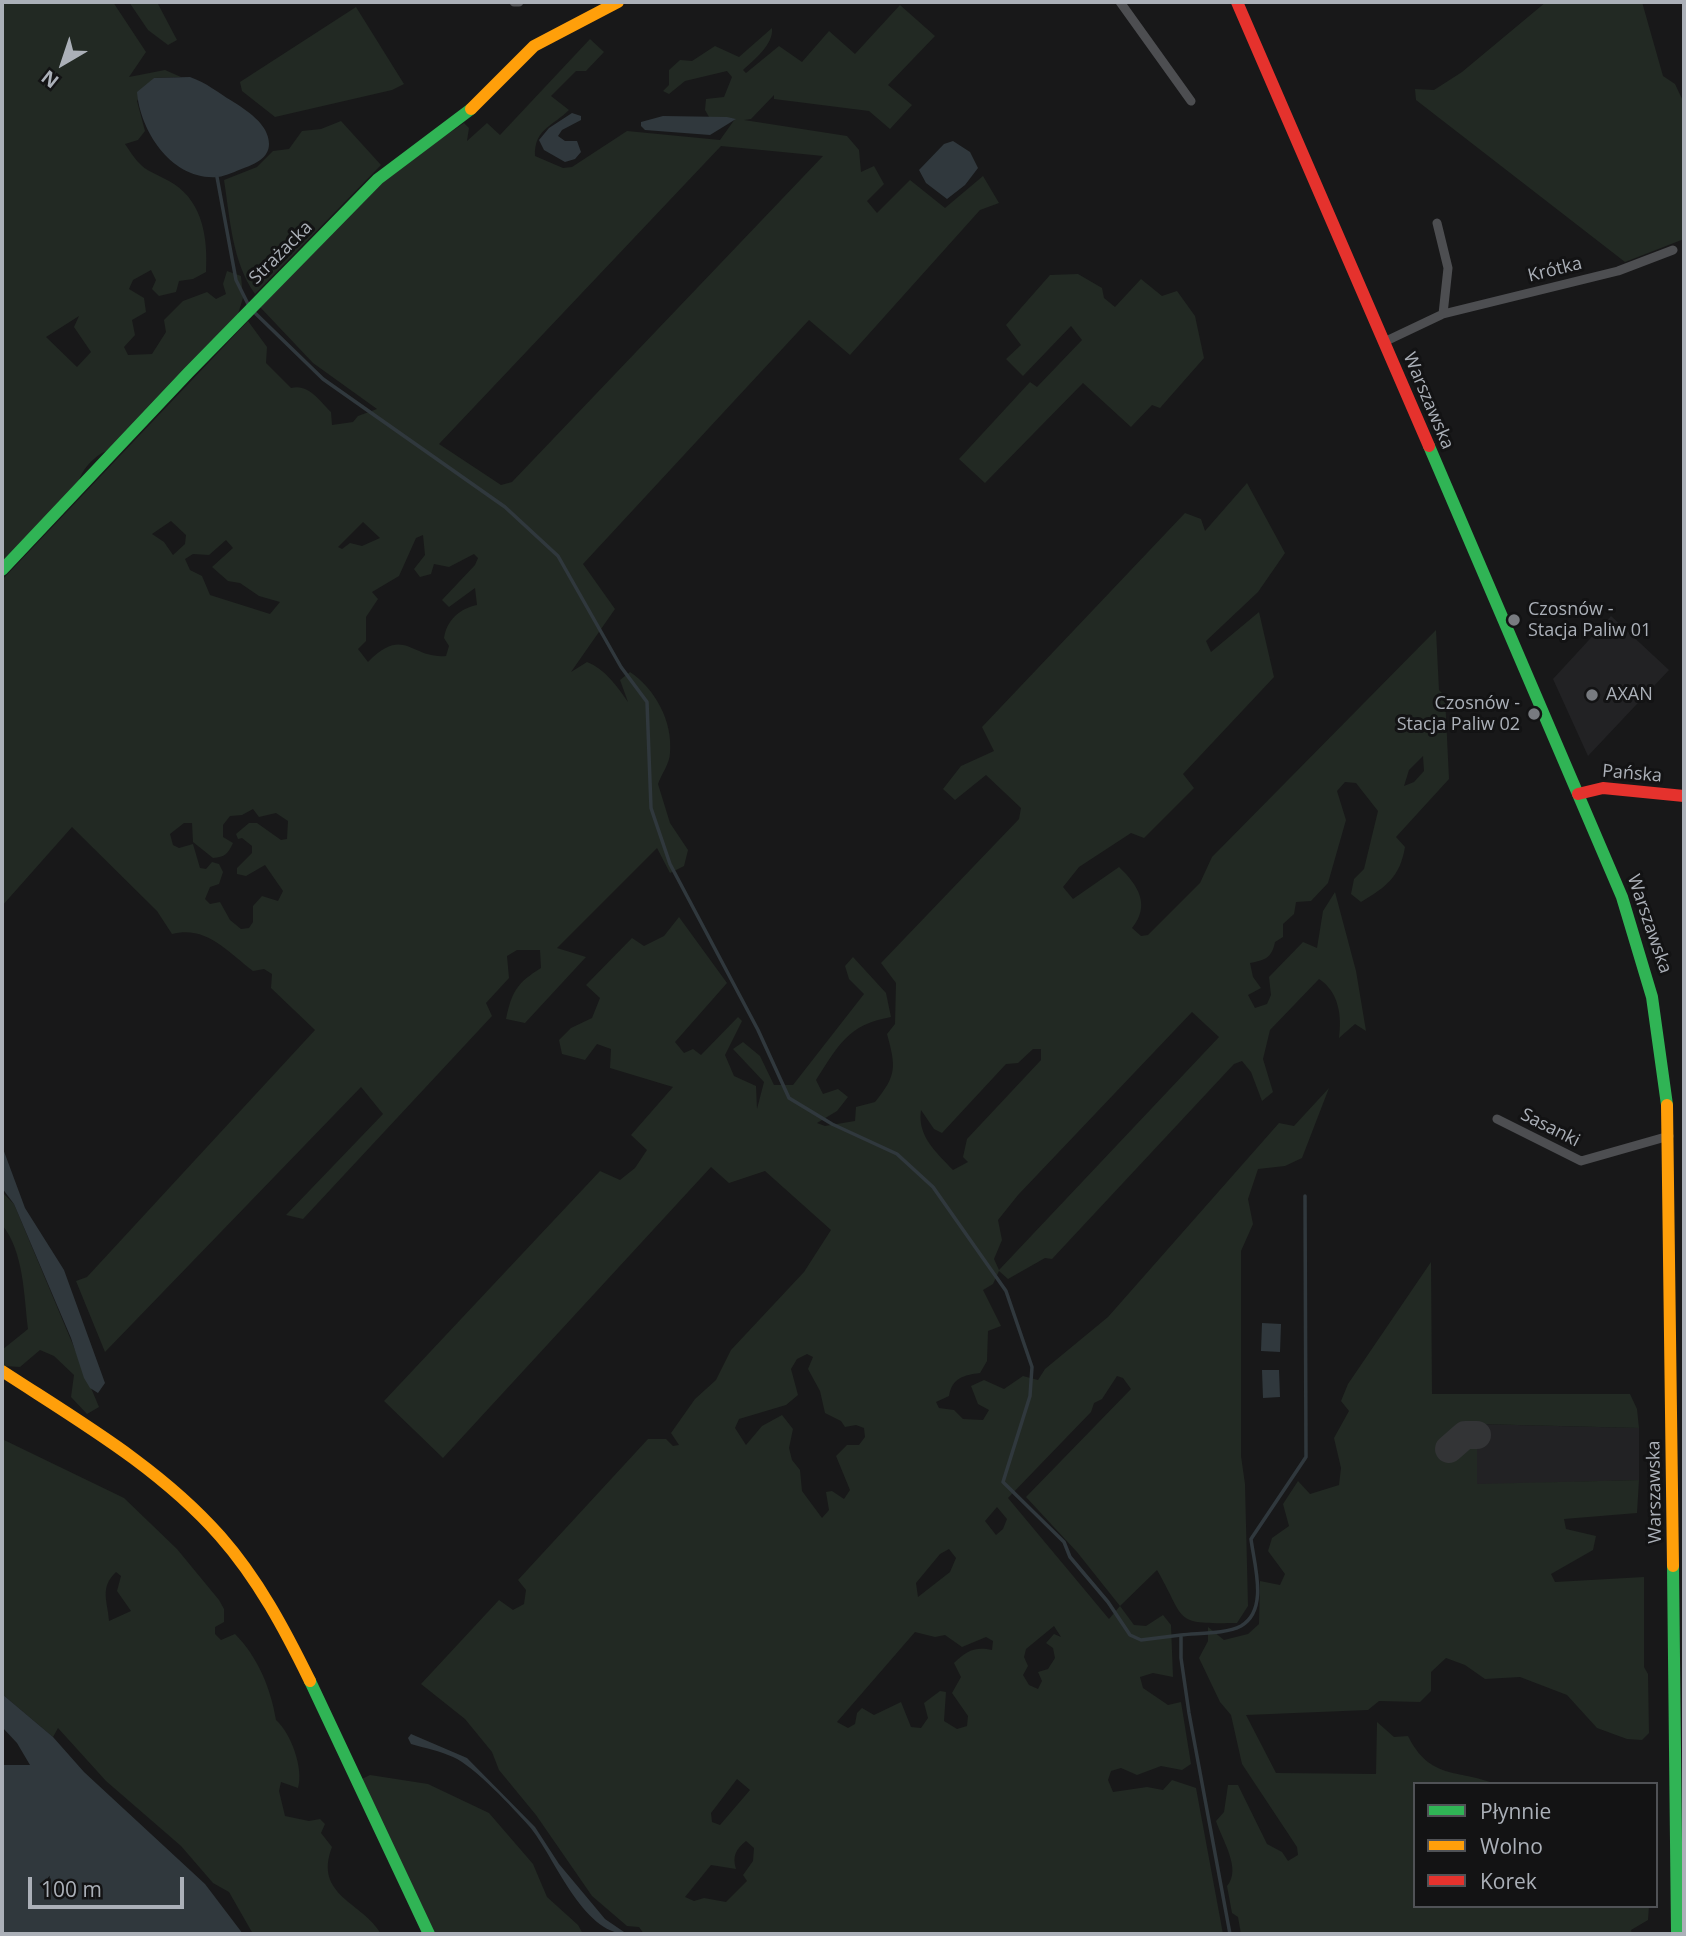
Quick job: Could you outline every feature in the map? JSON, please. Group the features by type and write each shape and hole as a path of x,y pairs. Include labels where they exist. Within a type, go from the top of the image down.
{"street":[{"name":"Strażacka","path":"2,570 378,178 479,103 513,64 534,46 618,2"},
{"path":"1120,2 1191,101"},
{"name":"Warszawska","path":"1237,2 1623,899 1648,970 1664,1051 1669,1136 1677,1934"},
{"path":"1437,223 1448,268 1443,314"},
{"name":"Krótka","path":"1384,342 1443,314 1618,271 1673,250"},
{"name":"Pańska","path":"1578,794 1603,788 1684,796"},
{"name":"Sasanki","path":"1497,1119 1581,1161 1669,1136"},
{"path":"2,1371 169,1488 212,1528 244,1568 273,1608 292,1644 429,1934"}],"shaded area":[{"path":"2,2 113,2 146,52 129,77 165,70 181,77 154,78 137,101 145,131 138,140 125,144 142,166 174,184 192,201 202,223 206,247 206,272 193,279 179,281 176,292 159,296 152,289 156,280 151,270 133,280 129,289 144,298 146,312 132,320 135,335 124,347 128,355 152,354 166,332 164,320 183,301 207,292 216,299 226,294 223,284 227,271 241,276 243,298 238,314 109,450 90,462 79,481 2,562","holes":["79,316 74,327 91,352 77,367 46,337"]},
{"path":"129,2 157,2 177,40 168,45 148,30"},
{"path":"1546,2 1642,2 1663,76 1675,84 1684,103 1684,239 1625,262 1416,100 1415,89 1434,90 1462,72"},
{"path":"900,5 935,36 888,85 912,105 890,129 869,111 774,99 774,95 751,119 744,120 847,136 859,150 861,172 874,166 884,184 867,201 877,213 910,180 945,208 983,176 999,203 980,210 850,355 809,320 583,564 615,609 571,672 587,662 593,665 610,679 628,702 620,680 630,672 647,687 660,707 669,729 670,757 658,784 670,823 688,850 684,866 670,873 657,848 557,948 586,957 525,1023 506,1019 517,989 526,978 541,968 540,950 517,950 507,956 509,978 486,1003 492,1016 303,1219 286,1215 383,1114 361,1087 105,1352 76,1281 87,1277 315,1030 271,988 272,974 264,969 253,971 206,936 184,932 172,934 157,911 72,827 2,906 2,580 248,321 267,347 266,363 291,388 303,388 318,398 331,412 332,425 353,422 358,416 377,409 313,363 260,307 392,172 464,123 469,128 467,141 487,123 500,135 590,39 604,52 586,71 576,71 551,96 569,110 541,134 536,147 535,156 563,168 572,167 627,131 720,140 735,119 709,117 705,110 706,99 724,97 732,77 727,71 685,81 669,94 663,91 669,85 669,70 680,60 692,61 715,46 739,57 772,28 767,46 743,70 746,73 779,46 802,62 829,31 855,54","holes":["721,146 823,156 512,482 501,485 439,444","171,521 186,535 185,544 173,555 164,542 152,534","363,522 380,538 362,546 350,543 342,549 338,547","423,535 425,555 414,569 420,577 431,574 434,564 449,567 474,554 478,558 475,565 442,600 449,607 475,588 477,605 459,612 448,626 444,638 449,646 446,656 434,656 399,645 380,651 368,662 358,649 366,641 366,617 378,599 372,592 399,576 416,538","226,540 233,548 212,567 228,581 240,583 259,596 280,602 270,614 210,595 202,576 190,570 185,559 193,554 209,555","253,809 259,817 276,813 288,821 287,839 281,840 257,823 249,823 236,834 238,839 242,838 252,846 252,853 237,868 237,874 246,876 265,865 283,891 278,901 262,896 253,906 253,922 249,928 241,929 230,920 220,902 210,904 205,899 210,887 219,884 223,872 219,864 212,862 206,869 200,868 193,844 179,848 173,845 170,834 184,823 192,823 193,842 213,858 220,857 228,852 233,843 223,837 223,825 230,816 242,815"]},
{"path":"356,7 404,84 392,90 275,117 242,91 240,82"},
{"path":"190,77 238,105 261,124 269,144 267,153 261,160 224,176 201,176 186,171 161,151 144,122 137,92 154,78"},
{"path":"572,113 581,116 581,120 562,130 558,136 565,141 577,141 581,152 575,159 565,162 544,150 539,140 549,128"},
{"path":"663,116 736,119 710,135 645,130 641,126 641,122"},
{"path":"341,121 381,165 255,294 237,254 224,180 257,167 273,151 289,149 302,131 321,129"},
{"path":"953,141 970,152 978,168 965,185 947,199 926,183 919,170 944,144"},
{"path":"1078,274 1102,288 1104,298 1115,307 1141,279 1162,296 1177,291 1195,316 1204,358 1160,408 1152,405 1131,427 1083,383 985,483 959,459 1030,382 1037,387 1082,340 1071,326 1023,376 1006,359 1021,345 1006,325 1050,275"},
{"path":"1247,483 1285,553 1258,592 1206,641 1211,652 1259,612 1274,677 1183,774 1194,788 1144,838 1131,833 1079,867 1063,887 1073,899 1119,867 1132,881 1140,896 1141,911 1132,928 1141,936 1148,935 1200,883 1212,857 1436,630 1439,690 1445,696 1449,779 1396,837 1405,847 1395,874 1385,886 1361,902 1351,894 1354,879 1364,869 1378,811 1356,783 1345,782 1337,791 1346,820 1328,883 1311,901 1296,902 1294,914 1283,924 1283,937 1275,942 1270,955 1250,963 1253,977 1261,988 1248,995 1255,1008 1267,1004 1271,995 1269,977 1303,942 1317,948 1323,911 1335,892 1356,971 1366,1031 1355,1024 1339,1038 1338,1005 1326,984 1319,979 1270,1030 1263,1059 1273,1092 1262,1101 1251,1072 1242,1061 1234,1064 1052,1259 1045,1258 1008,1279 999,1271 993,1284 983,1290 1001,1326 988,1331 987,1361 980,1373 960,1378 953,1385 949,1396 936,1402 939,1408 954,1410 963,1419 983,1420 989,1410 978,1404 971,1386 984,1380 1004,1389 1023,1376 1038,1380 1045,1369 1108,1317 1279,1123 1294,1126 1329,1088 1302,1158 1285,1166 1258,1169 1248,1199 1253,1224 1241,1251 1241,1456 1245,1484 1248,1606 1237,1623 1191,1620 1178,1610 1157,1570 1120,1606 1134,1625 1146,1626 1163,1615 1171,1625 1173,1677 1153,1673 1140,1677 1143,1688 1168,1705 1181,1702 1191,1764 1182,1770 1161,1766 1137,1775 1121,1768 1111,1771 1108,1780 1113,1792 1147,1787 1163,1790 1172,1780 1196,1788 1223,1934 644,1934 639,1927 627,1926 592,1896 536,1815 499,1770 492,1752 465,1719 421,1684 499,1600 513,1610 524,1604 526,1590 518,1580 648,1439 666,1439 673,1446 679,1445 671,1433 695,1399 716,1380 731,1350 804,1272 831,1230 765,1171 729,1183 711,1167 443,1458 384,1401 600,1171 620,1180 635,1168 647,1150 631,1135 673,1087 610,1068 611,1049 597,1044 585,1060 562,1054 559,1040 571,1028 592,1018 600,998 586,985 632,938 644,946 664,936 679,917 727,983 675,1042 684,1053 693,1049 701,1055 738,1017 742,1021 725,1055 734,1076 756,1086 757,1109 764,1082 733,1049 743,1042 760,1056 774,1085 793,1085 864,994 849,979 845,966 853,957 886,993 891,1017 854,1031 831,1057 816,1080 823,1094 838,1089 848,1097 837,1111 817,1123 825,1126 855,1121 856,1107 875,1102 887,1085 893,1070 887,1034 895,1024 896,983 881,963 1019,819 1021,808 986,775 955,800 943,789 961,766 994,751 982,727 1185,513 1201,519 1205,531","holes":["1423,756 1424,771 1414,782 1404,786 1409,770","1192,1012 1219,1037 999,1270 994,1259 1002,1240 998,1220 1018,1195","1033,1049 1041,1049 1041,1060 967,1139 963,1157 968,1162 953,1170 925,1136 921,1110 934,1129 942,1133 1006,1064 1018,1063","807,1354 813,1357 808,1369 820,1391 825,1413 841,1421 845,1427 856,1425 864,1428 865,1437 859,1445 847,1445 836,1456 850,1490 844,1499 832,1491 826,1492 829,1510 822,1518 802,1491 800,1470 792,1460 789,1448 793,1429 782,1415 762,1426 746,1445 735,1428 739,1419 786,1405 798,1395 791,1369 797,1359","1117,1376 1123,1378 1131,1389 1026,1497 1077,1552 1120,1606 1109,1619 1008,1498 1091,1412 1094,1403 1102,1399","997,1507 1007,1519 1003,1529 996,1535 985,1521","949,1549 956,1558 950,1572 918,1597 916,1583 940,1554","1054,1626 1061,1637 1054,1634 1046,1643 1053,1648 1055,1658 1048,1669 1038,1672 1042,1681 1038,1689 1029,1685 1023,1675 1028,1666 1024,1657 1026,1649","915,1632 935,1637 945,1635 962,1647 986,1637 993,1641 992,1650 971,1651 954,1663 961,1677 952,1693 968,1716 967,1726 957,1729 944,1721 946,1692 940,1691 924,1703 928,1718 921,1728 911,1727 901,1702 874,1715 862,1708 857,1713 855,1724 848,1728 837,1722","737,1779 750,1790 720,1825 712,1822 711,1813","746,1841 754,1848 753,1861 743,1875 747,1881 726,1902 704,1898 694,1901 685,1897 711,1865 736,1869 735,1857"]},
{"path":"1611,616 1669,670 1588,756 1553,679"},
{"path":"2,1146 25,1208 64,1270 105,1383 98,1393 90,1388 84,1378 71,1338 14,1204 2,1188"},
{"path":"2,1192 14,1204 99,1407 87,1414 71,1397 74,1375 54,1356 40,1350 20,1367 4,1366 2,1350 28,1329 19,1261 2,1225"},
{"path":"1431,1262 1432,1394 1630,1394 1637,1409 1639,1428 1477,1424 1477,1484 1639,1480 1637,1513 1564,1519 1566,1529 1596,1536 1593,1550 1551,1574 1555,1582 1644,1577 1644,1667 1648,1674 1649,1733 1642,1740 1627,1739 1597,1728 1567,1695 1520,1677 1485,1679 1465,1665 1446,1658 1431,1672 1431,1691 1420,1702 1379,1701 1368,1710 1246,1715 1276,1773 1376,1774 1377,1722 1394,1737 1408,1736 1416,1750 1435,1767 1490,1782 1413,1782 1413,1908 1649,1908 1648,1920 1631,1930 1632,1934 1241,1934 1238,1917 1232,1913 1227,1886 1231,1879 1232,1863 1216,1821 1224,1812 1228,1785 1238,1785 1267,1844 1282,1852 1288,1861 1298,1855 1297,1847 1242,1764 1231,1715 1220,1702 1199,1658 1208,1641 1208,1627 1224,1640 1248,1634 1259,1624 1260,1581 1280,1585 1285,1574 1268,1551 1272,1538 1289,1526 1283,1504 1298,1481 1310,1494 1339,1485 1341,1468 1334,1438 1349,1411 1341,1401 1348,1384"},
{"path":"1262,1323 1281,1324 1280,1352 1261,1351"},
{"path":"1262,1370 1279,1370 1280,1397 1263,1398"},
{"path":"1477,1424 1639,1428 1639,1480 1477,1485"},
{"path":"2,1439 124,1498 177,1549 219,1600 224,1609 224,1622 215,1627 215,1634 221,1640 235,1634 257,1663 271,1697 276,1720 287,1733 295,1752 299,1771 298,1788 281,1782 279,1791 285,1816 309,1821 320,1819 325,1824 321,1833 332,1847 328,1863 329,1877 334,1888 373,1923 381,1934 253,1934 229,1892 213,1883 181,1846 106,1781 58,1728 53,1737 2,1694","holes":["116,1572 121,1576 117,1591 131,1611 109,1621 106,1590"]},
{"path":"2,1694 53,1737 84,1772 205,1884 243,1934 2,1934 2,1765 30,1765 17,1743 2,1727"},
{"path":"411,1734 467,1758 535,1827 559,1864 605,1919 627,1934 611,1931 596,1921 570,1891 529,1826 482,1778 453,1757 411,1744 408,1738"},
{"path":"370,1775 428,1784 489,1813 533,1864 547,1897 578,1925 583,1934 434,1934 362,1779"}],"waterway":[{"path":"217,177 236,280 249,306"},
{"path":"254,312 323,379 505,507 558,556 621,667 647,702 651,808 670,864 758,1030 789,1098 832,1124 897,1154 933,1187 1006,1291 1032,1367 1030,1396 1003,1482 1064,1542 1070,1557 1108,1602 1130,1635 1141,1640 1181,1635"},
{"path":"1230,1934 1189,1713 1181,1658 1181,1635 1228,1630 1241,1626 1250,1619 1255,1609 1258,1586 1251,1539 1306,1457 1305,1196"}],"taxiway":[{"path":"1449,1449 1465,1435 1477,1435"}],"traffic: fast":[{"path":"2,570 188,373 378,179 471,109"},
{"path":"1429,446 1622,897 1652,997 1667,1105"},
{"path":"1673,1566 1677,1934"},
{"path":"310,1681 429,1934"}],"traffic: slow":[{"path":"471,109 534,46 618,2"},
{"path":"1667,1105 1673,1566"},
{"path":"2,1371 144,1466 196,1511 234,1552 259,1587 310,1681"}],"traffic: jam":[{"path":"1237,2 1429,446"},
{"path":"1578,794 1603,788 1684,796"}],"place":[{"name":"Czosnów - Stacja Paliw 01","path":"1514,620"},
{"name":"AXAN","path":"1592,695"},
{"name":"Czosnów - Stacja Paliw 02","path":"1534,714"}]}
